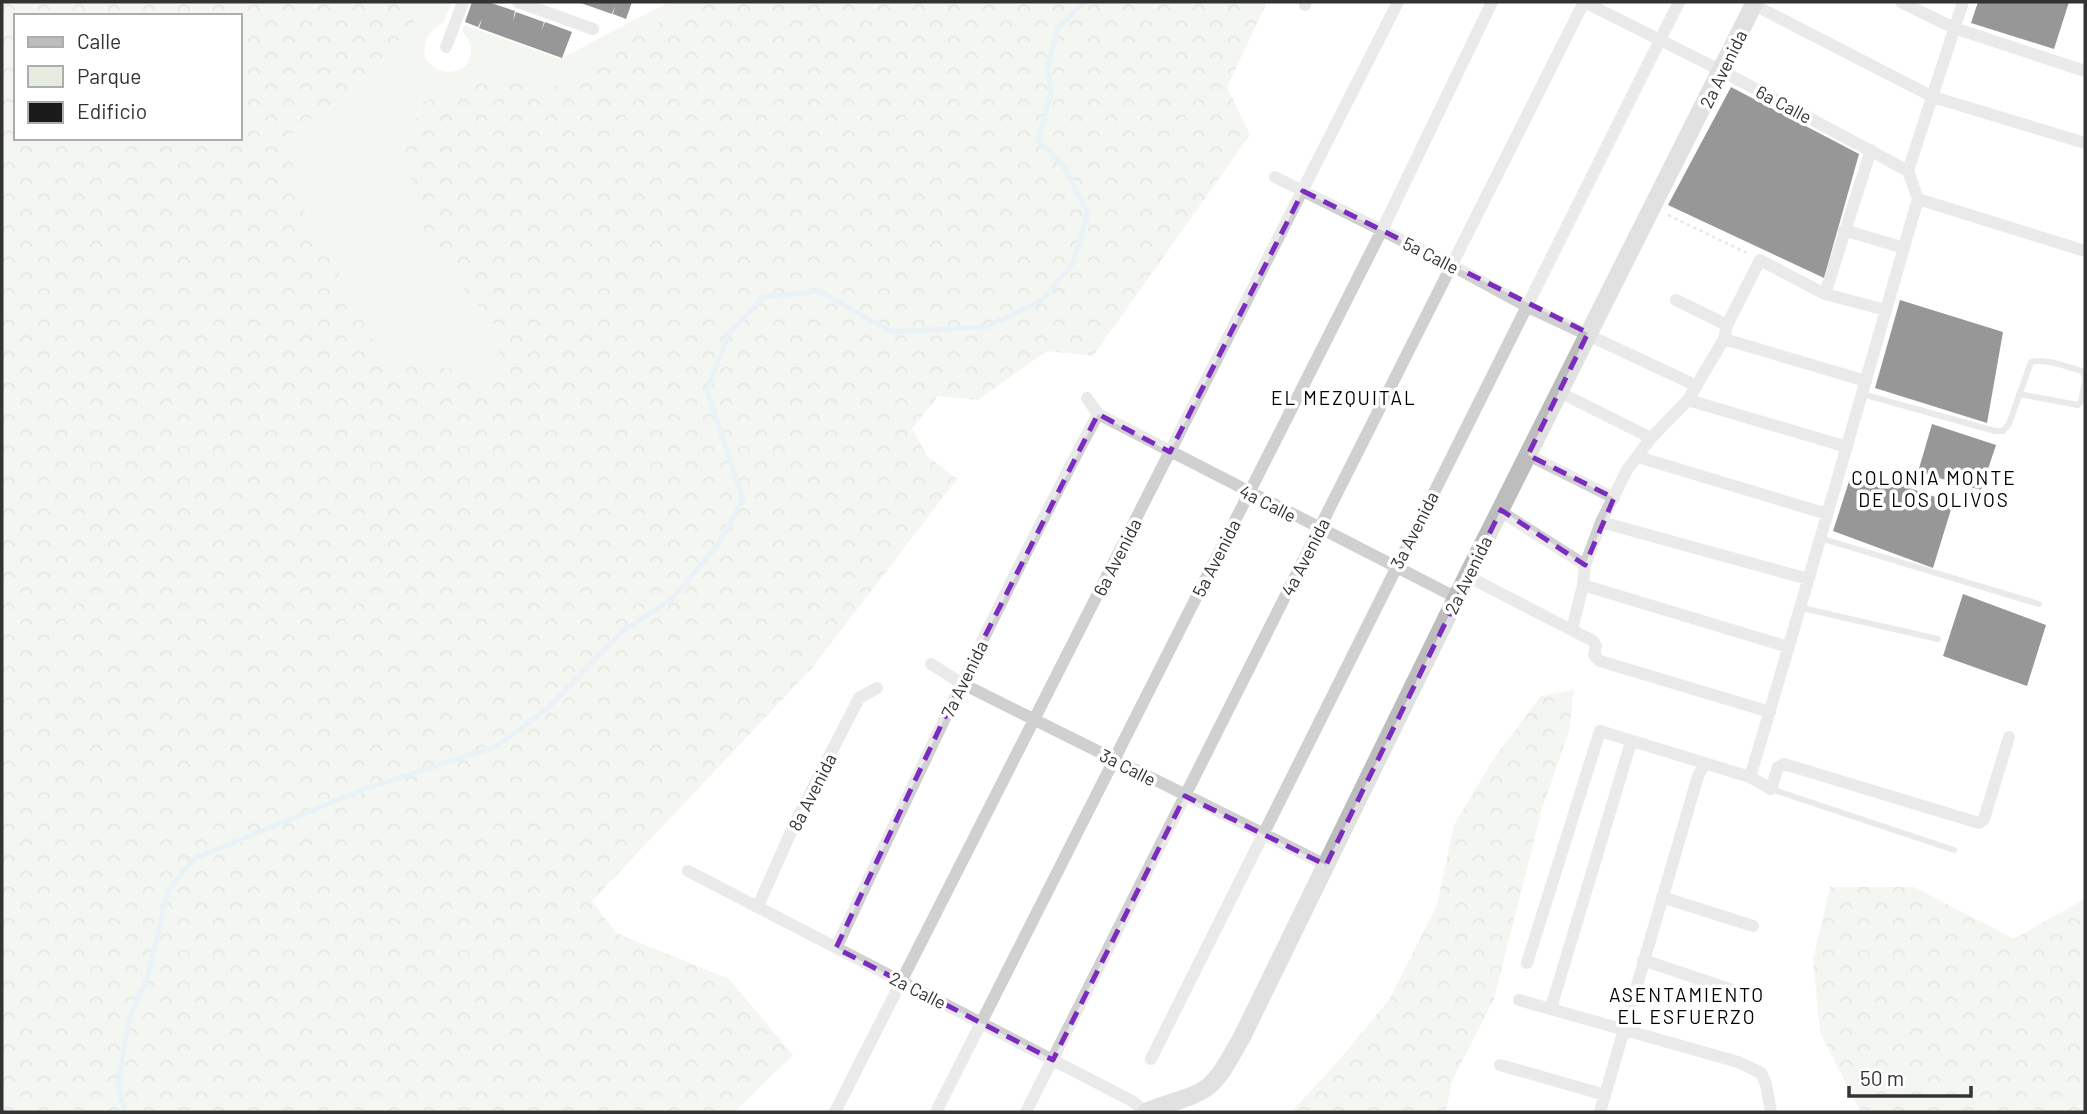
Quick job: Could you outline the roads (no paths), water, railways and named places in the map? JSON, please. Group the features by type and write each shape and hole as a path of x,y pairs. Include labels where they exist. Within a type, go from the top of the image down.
{"main road":[{"name":"2a Avenida","path":"1146,1112 1203,1090 1220,1074 1241,1039 1467,576 1754,3"}],"street":[{"path":"446,47 463,2"},
{"path":"518,2 593,29"},
{"name":"6a Avenida","path":"835,1112 1398,2"},
{"name":"5a Avenida","path":"936,1112 1382,230 1492,2"},
{"name":"6a Calle","path":"1584,2 1722,71 1908,171"},
{"name":"4a Avenida","path":"1026,1112 1584,2"},
{"name":"3a Avenida","path":"1150,1059 1679,2"},
{"path":"1901,2 1954,28 2085,71"},
{"path":"1750,777 1802,608 1808,579 1918,199 1908,171 1963,2"},
{"path":"1754,3 1933,96 2085,143"},
{"path":"1825,294 1871,150"},
{"name":"5a Calle","path":"1275,177 1451,265 1526,306 1697,386"},
{"path":"1918,199 2085,251"},
{"path":"1844,230 1904,248"},
{"path":"1572,629 1585,565 1601,522 1627,470 1650,438 1688,400 1697,386 1724,339 1727,326 1760,260 1825,294 1886,310"},
{"path":"1676,300 1727,326"},
{"path":"1724,339 1866,381"},
{"path":"1559,392 1650,438"},
{"name":"4a Calle","path":"1087,398 1098,414 1457,598"},
{"path":"1688,400 1847,447"},
{"name":"7a Avenida","path":"836,948 961,683 1098,414"},
{"path":"1528,456 1614,498"},
{"path":"1638,457 1827,514"},
{"path":"1500,511 1585,565"},
{"path":"1601,522 1808,579"},
{"path":"1467,576 1593,641 1596,646 1594,655 1600,661 1770,712"},
{"path":"1583,585 1788,647"},
{"name":"3a Calle","path":"932,664 961,683 1326,865"},
{"name":"8a Avenida","path":"758,906 795,823 859,698 877,688"},
{"path":"1527,963 1598,732 1603,731 1704,765 1750,777 1771,789 1778,767 1784,765 1979,823 1984,819 2009,737"},
{"path":"1551,1008 1631,742"},
{"path":"1600,1112 1698,776 1704,765"},
{"name":"2a Calle","path":"688,871 1132,1101 1146,1112"},
{"path":"1662,897 1754,926"},
{"path":"1643,960 1741,993"},
{"path":"1519,1000 1738,1062 1761,1073 1766,1084 1771,1112"},
{"path":"1500,1065 1605,1095"}],"lane":[{"path":"1861,394 1997,432 2003,431 2009,424 2019,394 2029,366 2035,360 2082,371 2085,379 2081,402 2078,405 2019,394"},
{"path":"1820,538 2039,604"},
{"path":"1802,608 1938,639"},
{"path":"1771,789 1954,850"}],"waterway":[{"path":"123,1112 118,1086 129,1019 148,976 168,890 195,858 365,789 497,746 548,708 624,630 672,599 717,546 743,500 707,390 729,334 763,297 819,291 892,332 986,327 1042,300 1073,263 1088,213 1064,167 1038,141 1051,94 1048,65 1058,28 1084,2"}],"district":[{"name":"EL MEZQUITAL","path":"1344,397"},
{"name":"COLONIA MONTE DE LOS OLIVOS","path":"1934,488"},
{"name":"ASENTAMIENTO EL ESFUERZO","path":"1687,1005"}]}
